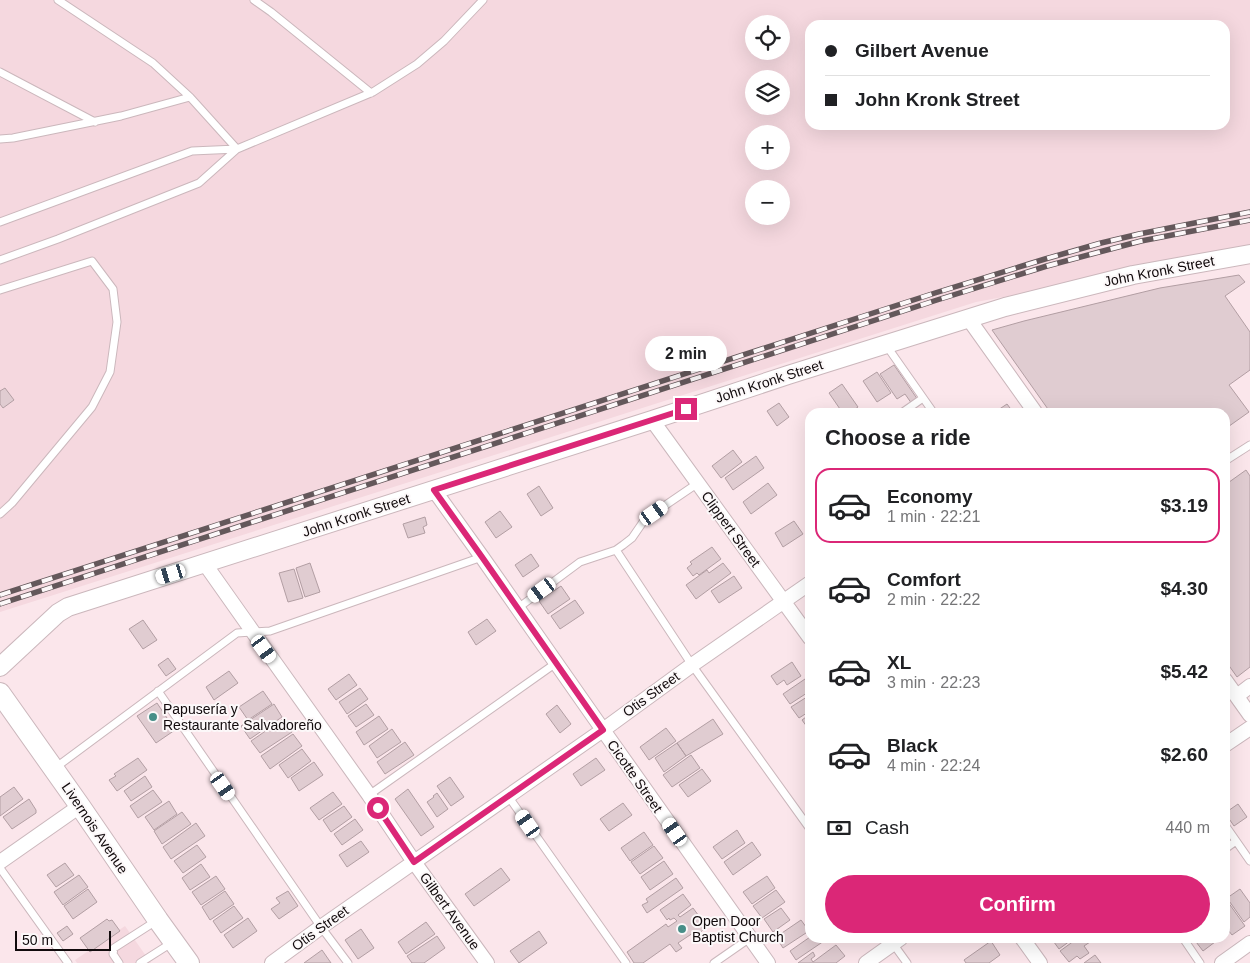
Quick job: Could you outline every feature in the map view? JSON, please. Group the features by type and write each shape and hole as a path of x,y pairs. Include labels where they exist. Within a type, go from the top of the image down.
{"main road":[{"name":"Livernois Avenue","path":"0,693 9,711 54,768 189,963"}],"street":[{"name":"John Kronk Street","path":"0,667 58,613 68,607 968,318 1106,282 1188,264 1250,254"},
{"path":"968,318 1032,408"},
{"name":"Clippert Street","path":"652,420 805,631"},
{"name":"Cicotte Street","path":"434,490 768,963"},
{"name":"Gilbert Avenue","path":"205,564 487,963"},
{"name":"Otis Street","path":"272,963 321,926 603,730 805,586"},
{"path":"1237,696 1250,686"},
{"path":"1230,687 1250,715"},
{"path":"1230,742 1250,728"},
{"path":"0,862 80,806"},
{"path":"866,963 889,943"},
{"path":"1026,943 1040,963"},
{"path":"1222,963 1250,943"}],"lane":[{"path":"58,0 153,63 190,97 237,148"},
{"path":"254,0 371,93"},
{"path":"0,222 192,152 237,148 371,93 417,64 444,41 483,0"},
{"path":"0,72 95,122"},
{"path":"0,139 95,122 190,97"},
{"path":"0,260 199,183 237,148"},
{"path":"0,290 92,260 113,289 117,322 110,372 92,407 12,503 0,514"},
{"path":"885,344 931,408"},
{"path":"909,408 924,398"},
{"path":"1230,459 1250,445"},
{"path":"518,608 580,562 616,550 632,538 643,522 654,513 698,483"},
{"path":"616,550 692,665 805,822"},
{"path":"54,768 237,633 270,631 482,557"},
{"path":"369,795 556,663"},
{"path":"158,692 348,963"},
{"path":"508,795 626,963"},
{"path":"1230,833 1250,861"},
{"path":"1230,845 1236,841"},
{"path":"0,868 68,963"},
{"path":"120,963 113,954 114,948 158,920"},
{"path":"714,963 750,938"},
{"path":"140,963 173,941"},
{"path":"896,943 907,963"},
{"path":"1186,943 1200,963"}],"shaded area":[{"path":"0,0 1250,0 1250,251 976,302 0,612"},
{"path":"125,926 151,963 77,963 75,960"}],"building":[{"path":"1239,275 1245,282 1225,296 1250,332 1250,370 1229,385 1249,412 1230,425 1230,408 1047,408 992,330 1024,321 1160,288"},
{"path":"894,365 918,400 912,404 905,394 897,399 880,374"},
{"path":"877,372 891,393 877,402 863,381"},
{"path":"842,384 858,407 839,408 829,393"},
{"path":"5,388 14,400 3,408 0,404 0,391"},
{"path":"779,403 789,417 777,426 767,411"},
{"path":"1007,404 1010,408 1001,408"},
{"path":"733,450 742,462 721,478 712,466"},
{"path":"756,456 764,468 733,490 725,478"},
{"path":"1246,470 1250,476 1250,667 1237,677 1230,667 1230,481"},
{"path":"768,483 777,495 751,514 743,502"},
{"path":"539,486 553,508 541,516 527,494"},
{"path":"500,511 512,527 496,538 485,522"},
{"path":"425,517 427,525 423,527 425,533 408,538 403,524"},
{"path":"794,521 803,534 783,547 775,533"},
{"path":"712,547 721,559 699,575 697,573 693,576 687,568 692,564 690,562"},
{"path":"531,554 539,566 523,577 515,565"},
{"path":"310,563 320,592 305,597 296,568"},
{"path":"723,563 731,573 696,599 686,585 707,570 709,573"},
{"path":"294,569 303,598 288,602 279,573"},
{"path":"734,576 742,588 719,603 711,591"},
{"path":"561,586 570,599 548,614 539,601"},
{"path":"575,600 584,613 560,629 551,616"},
{"path":"487,619 496,631 476,645 468,632"},
{"path":"143,620 157,640 143,649 129,629"},
{"path":"168,658 176,669 166,676 158,665"},
{"path":"792,662 801,676 787,685 784,680 777,685 771,676"},
{"path":"229,671 238,683 214,700 206,687"},
{"path":"349,674 357,685 336,700 328,689"},
{"path":"805,679 805,694 790,704 783,694"},
{"path":"360,688 368,699 347,714 339,702"},
{"path":"263,691 272,704 248,720 239,707"},
{"path":"805,698 805,714 799,718 791,707"},
{"path":"157,703 175,730 156,743 137,716"},
{"path":"274,704 282,717 250,739 241,726"},
{"path":"366,704 374,715 356,727 348,716"},
{"path":"557,705 571,724 560,733 546,714"},
{"path":"379,716 388,729 364,745 356,732"},
{"path":"283,719 292,732 260,753 251,741"},
{"path":"713,719 723,734 686,756 677,743"},
{"path":"666,728 676,741 649,760 640,747"},
{"path":"392,729 401,742 377,758 369,746"},
{"path":"293,734 302,746 270,769 261,756"},
{"path":"405,742 414,755 385,774 377,762"},
{"path":"677,743 686,756 664,772 655,758"},
{"path":"302,749 311,761 288,778 279,765"},
{"path":"691,755 700,768 672,787 663,775"},
{"path":"138,758 147,770 117,791 109,780 116,776 114,774"},
{"path":"596,758 605,770 581,786 573,774"},
{"path":"314,762 323,775 299,791 291,778"},
{"path":"702,769 711,781 688,797 679,785"},
{"path":"145,776 152,787 131,801 124,791"},
{"path":"450,777 464,797 451,806 437,786"},
{"path":"14,787 23,799 0,816 0,797"},
{"path":"408,789 434,827 421,836 395,799"},
{"path":"153,790 162,802 138,818 130,806"},
{"path":"333,792 342,804 319,820 310,808"},
{"path":"437,793 448,809 437,817 427,802"},
{"path":"29,799 36,813 12,829 3,817"},
{"path":"169,801 177,814 154,830 145,817"},
{"path":"623,803 632,815 609,831 600,819"},
{"path":"1238,804 1247,817 1234,826 1230,820 1230,810"},
{"path":"344,806 352,817 331,832 323,820"},
{"path":"182,812 191,824 162,844 154,831"},
{"path":"355,819 363,830 342,845 334,834"},
{"path":"196,823 205,836 171,859 163,847"},
{"path":"737,830 745,843 722,859 713,847"},
{"path":"644,832 653,845 630,861 621,848"},
{"path":"361,841 369,852 347,867 339,855"},
{"path":"752,842 761,855 733,875 724,862"},
{"path":"197,845 206,857 183,873 174,861"},
{"path":"654,846 663,858 640,874 631,862"},
{"path":"664,861 673,874 650,890 641,877"},
{"path":"65,863 74,875 56,887 47,875"},
{"path":"201,864 210,877 190,890 182,878"},
{"path":"501,868 510,880 474,906 465,894"},
{"path":"79,875 88,887 63,905 54,892"},
{"path":"216,876 225,889 201,905 192,892"},
{"path":"767,876 775,888 752,904 743,892"},
{"path":"676,878 683,888 647,913 642,905 648,902 646,899"},
{"path":"88,889 97,902 73,919 64,906"},
{"path":"1240,889 1250,903 1250,917 1244,922 1230,902 1230,896"},
{"path":"776,890 785,902 762,918 753,906"},
{"path":"225,891 234,904 210,920 202,907"},
{"path":"288,891 298,906 279,919 271,909 280,903 276,898"},
{"name":"Open Door Baptist Church","path":"683,894 691,905 678,915 680,917 693,908 707,927 698,934 696,931 678,943 682,948 676,952 670,944 643,963 634,963 627,952 666,924 668,927 677,921 674,918 667,920 660,910"},
{"path":"1230,905 1245,926 1232,935 1230,932"},
{"path":"234,906 243,918 221,933 213,921"},
{"path":"781,908 790,920 773,932 764,919"},
{"path":"248,918 257,931 233,948 224,935"},
{"path":"107,919 109,921 112,920 120,931 90,952 80,938"},
{"path":"801,920 805,926 805,934 783,948 776,937"},
{"path":"426,922 435,934 406,954 398,942"},
{"path":"67,926 73,934 63,941 57,933"},
{"path":"361,929 374,948 358,959 345,940"},
{"path":"539,931 547,943 519,963 510,951"},
{"path":"437,936 445,948 424,963 412,963 407,956"},
{"path":"805,940 805,943 821,943 796,960 790,951"},
{"path":"988,943 992,943 1000,955 989,963 966,963 964,960"},
{"path":"1055,943 1067,943 1059,949"},
{"path":"1071,943 1088,943 1084,946 1089,953 1080,959 1077,956 1069,962 1060,951"},
{"path":"1197,943 1214,943 1203,951"},
{"path":"836,945 845,956 836,963 798,963 813,952 815,956 811,959 813,962"},
{"path":"322,950 331,963 304,963"},
{"path":"1095,955 1101,963 1084,963"}],"railway":[{"path":"0,595 1045,259 1139,234 1250,212"},
{"path":"0,604 1047,266 1141,241 1250,220"}],"place":[{"name":"Papusería y Restaurante Salvadoreño","path":"153,717"},
{"name":"Open Door Baptist Church","path":"682,929"}],"route":[{"path":"378,808 414,862 603,730 434,490 686,409"}]}
